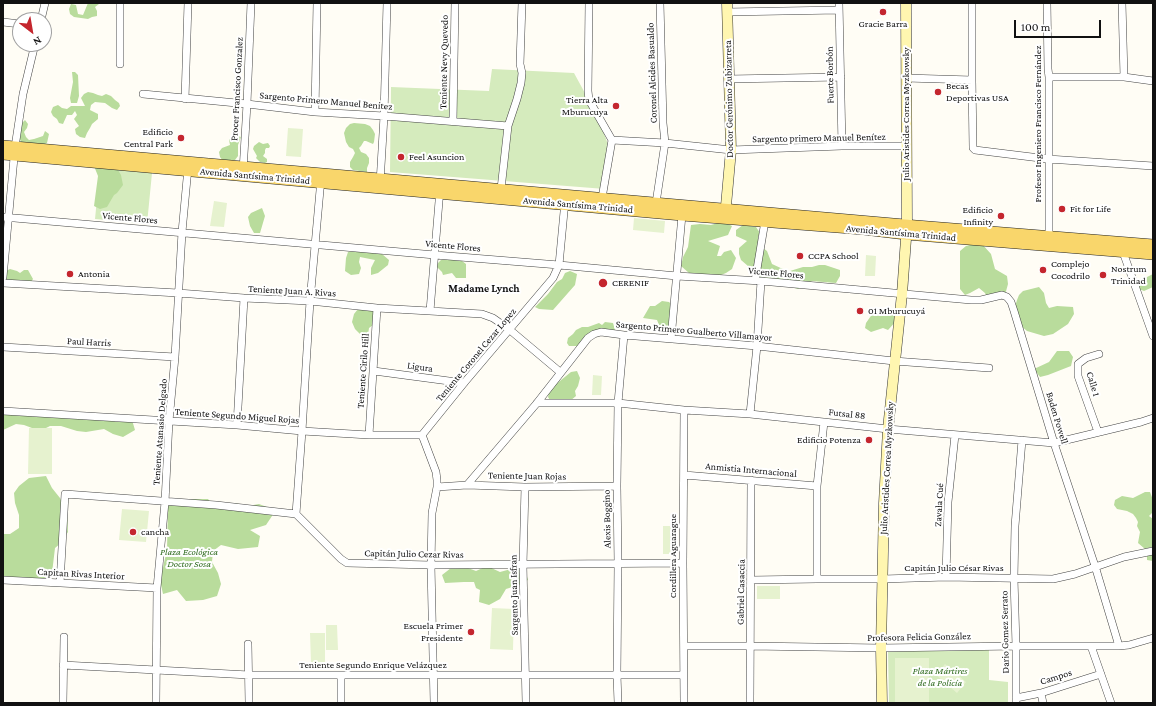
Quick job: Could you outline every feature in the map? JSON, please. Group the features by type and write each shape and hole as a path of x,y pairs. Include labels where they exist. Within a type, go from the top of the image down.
{"main road":[{"name":"Avenida Santísima Trinidad","path":"3,146 10,152 440,188 565,200 682,215 726,214 1123,247 1153,245"},
{"name":"Avenida Santísima Trinidad","path":"440,188 501,189 565,200 602,198 656,203 765,221 864,229 906,229"},
{"name":"Avenida Santísima Trinidad","path":"1123,247 1153,254"}],"street":[{"path":"120,3 120,64"},
{"path":"185,98 188,3"},
{"name":"Procer Francisco Gonzalez","path":"243,171 251,3"},
{"path":"315,112 317,3"},
{"path":"380,183 384,116 387,3"},
{"name":"Teniente Nevy Quevedo","path":"453,121 455,3"},
{"path":"501,189 508,126 521,83 522,73 520,64 522,3"},
{"path":"589,3 588,91 590,100 612,140 602,198"},
{"name":"Coronel Alcides Basualdo","path":"656,203 665,143 663,123 660,3"},
{"name":"Julio Aristides Correa Myzkowsky","path":"882,703 880,648 884,503 888,429 902,294 906,229 906,3"},
{"path":"972,3 973,148 977,151 1048,159 1153,166"},
{"name":"Profesor Ingeniero Francisco Fernández","path":"1047,3 1049,77 1049,241"},
{"path":"1122,3 1124,77"},
{"path":"727,7 839,6"},
{"name":"Fuerte Borbón","path":"839,6 842,146"},
{"name":"Doctor Gerónimo Zubizarreta","path":"726,214 731,150 727,7"},
{"path":"3,277 10,152 33,52"},
{"path":"728,79 840,77"},
{"path":"1049,77 1124,77 1153,80"},
{"path":"906,78 972,80"},
{"name":"Sargento Primero Manuel Benitez","path":"143,94 315,112 508,126"},
{"path":"612,140 665,143 731,150"},
{"name":"Sargento primero Manuel Benítez","path":"731,150 842,146 906,146"},
{"name":"Teniente Atanasio Delgado","path":"156,703 158,588 165,502 169,421 175,357 182,232 188,166"},
{"path":"60,582 65,494 216,505 296,514 310,301 321,178"},
{"path":"430,311 440,188"},
{"name":"Teniente Coronel Cezar Lopez","path":"422,435 553,278 559,265 565,200"},
{"path":"671,339 682,215"},
{"name":"Vicente Flores","path":"6,217 677,276 758,281 902,294"},
{"path":"750,414 757,346 758,281 765,221"},
{"path":"1123,247 1153,336"},
{"name":"Teniente Juan A. Rivas","path":"3,283 310,301 377,308 482,314 493,318 510,330 560,372"},
{"name":"Baden Powell","path":"902,294 976,300 1002,296 1007,297 1011,302 1054,443 1095,566 1119,646"},
{"path":"237,425 244,298"},
{"name":"Teniente Cirilo Hill","path":"369,435 377,308"},
{"name":"Sargento Primero Gualberto Villamayor","path":"467,485 537,403 588,338 601,332 757,346 894,361 988,368"},
{"name":"Alexis Boggino","path":"618,703 618,564 616,486 618,403 624,335"},
{"name":"Paul Harris","path":"3,347 175,357"},
{"name":"Calle 1","path":"1098,432 1078,376 1078,364 1086,358 1099,354"},
{"name":"Ligura","path":"374,371 464,383"},
{"name":"Futsal 88","path":"537,403 618,403 684,410 750,414 888,429 1054,443 1153,418"},
{"name":"Cordillera Aguarague","path":"684,410 684,703"},
{"name":"Teniente Segundo Miguel Rojas","path":"3,411 237,425 369,435 422,435"},
{"path":"817,579 817,486 824,422"},
{"path":"422,435 436,472 437,487 432,513 431,566 434,703"},
{"name":"Zavala Cué","path":"946,577 948,502 955,435"},
{"name":"Dario Gomez Serrato","path":"1016,700 1014,578 1015,526 1022,440"},
{"name":"Anmistia Internacional","path":"684,475 817,486"},
{"name":"Gabriel Casaccia","path":"750,703 752,480"},
{"name":"Teniente Juan Rojas","path":"437,487 467,485 525,487 616,486"},
{"name":"Sargento Juan Isfran","path":"525,487 523,565 526,703"},
{"name":"Capitán Julio Cezar Rivas","path":"296,514 347,563 431,566 683,563"},
{"name":"Capitán Julio César Rivas","path":"751,580 883,580 946,577 1059,578 1124,557 1153,551"},
{"name":"Capitan Rivas Interior","path":"3,580 158,588"},
{"path":"63,703 64,637"},
{"name":"Profesora Felicia González","path":"684,646 880,648 1119,646 1129,645 1153,638"},
{"path":"248,644 249,703"},
{"path":"1092,646 1111,703"},
{"name":"Teniente Segundo Enrique Velázquez","path":"63,665 249,675 683,675"},
{"name":"Campos","path":"1016,700 1101,674"},
{"path":"341,675 341,703"},
{"path":"1041,693 1043,703"}],"green space":[{"path":"88,3 99,4 95,7 97,16 88,19 74,17 70,14 69,9 71,4 76,5 78,14 83,15"},
{"path":"492,69 574,73 598,117 610,150 605,189 390,172 391,87 489,91"},
{"path":"72,72 75,72 78,75 79,96 77,103 71,103 70,98 73,82"},
{"path":"88,92 102,96 106,94 111,96 119,103 120,106 117,110 105,103 95,102 91,105 90,110 98,114 98,119 92,124 85,138 76,134 75,129 79,126 74,119 77,115 75,111 72,115 67,115 63,124 59,123 51,112 53,107 58,105 67,109 71,106 85,106 81,98"},
{"path":"25,120 28,124 24,132 26,137 29,140 34,139 43,136 45,131 49,134 47,143 43,145 38,143 34,146 25,145 21,142 19,137 21,124"},
{"path":"354,123 370,126 375,134 373,144 364,141 359,148 361,152 366,154 369,158 367,172 353,170 350,167 350,162 355,153 346,142 344,133 350,124"},
{"path":"288,128 303,129 301,157 286,156"},
{"path":"235,135 241,137 238,145 238,156 235,160 223,161 219,152 222,148 230,145 229,140"},
{"path":"259,142 263,144 268,143 270,146 269,148 266,148 263,156 267,159 267,162 265,163 260,162 256,158 257,156 253,149"},
{"path":"115,165 121,175 123,185 114,195 107,207 100,209 94,206 98,176 94,166"},
{"path":"100,168 152,173 147,224 95,219"},
{"path":"214,201 227,203 224,227 210,226"},
{"path":"262,208 265,216 260,233 254,233 250,226 248,217 251,213"},
{"path":"634,218 665,221 664,233 633,230"},
{"path":"726,223 732,226 728,235 708,241 720,246 717,256 721,256 724,252 731,250 736,258 732,269 716,277 689,273 681,266 683,257 688,247 691,225 711,225"},
{"path":"743,225 756,227 760,233 758,237 759,245 767,251 772,264 785,270 783,280 764,282 758,274 751,275 748,266 741,260 739,254 739,248 747,241 736,236 736,230"},
{"path":"982,244 991,254 995,269 1007,276 1008,284 1005,295 988,299 985,293 979,288 965,295 960,289 960,251 966,246"},
{"path":"375,251 382,254 389,260 388,265 378,273 371,275 371,268 375,260 360,257 359,262 361,268 359,274 351,275 345,271 346,258 348,252"},
{"path":"866,255 876,256 875,276 865,276"},
{"path":"447,259 462,261 466,264 466,278 456,278 452,273 443,275 437,267 437,264 441,260"},
{"path":"825,265 840,270 840,276 836,283 812,281 798,289 791,287 786,282 790,271 803,267"},
{"path":"10,269 20,273 24,270 28,270 33,279 29,285 4,282 6,271"},
{"path":"570,271 577,274 575,285 553,310 539,309 535,307 557,282 562,279 565,273"},
{"path":"1153,274 1153,287 1144,291 1137,287 1143,279"},
{"path":"1039,287 1044,293 1046,303 1049,308 1057,306 1073,307 1074,314 1068,324 1053,334 1044,336 1027,331 1020,325 1014,310 1019,295 1023,291"},
{"path":"662,301 669,302 674,307 671,329 666,333 662,332 657,320 643,318 650,306 655,306"},
{"path":"375,308 373,325 369,328 368,335 361,335 355,329 352,322 354,314 358,309"},
{"path":"894,309 898,313 898,319 888,330 883,328 871,332 865,328 866,323 875,310"},
{"path":"605,322 613,323 615,330 604,335 589,336 580,346 569,346 567,343 568,338 576,330 599,323 602,325"},
{"path":"1057,351 1069,351 1073,357 1071,366 1040,377 1034,369 1049,362"},
{"path":"577,371 580,378 575,391 576,396 570,401 551,402 548,397 550,389 571,372"},
{"path":"593,375 602,376 601,395 592,395"},
{"path":"3,407 108,416 116,422 132,420 135,430 123,437 104,429 86,432 61,426 50,426 40,431 24,425 16,424 3,430"},
{"path":"29,428 52,428 52,474 28,474"},
{"path":"46,476 52,488 60,498 67,514 68,532 61,543 55,548 52,573 42,580 3,577 3,534 10,534 19,528 19,515 15,503 14,493 19,486 29,478"},
{"path":"1145,492 1150,492 1153,500 1153,512 1149,516 1153,519 1153,561 1147,560 1151,547 1145,549 1138,543 1140,532 1137,526 1138,522 1136,518 1133,514 1127,511 1117,509 1114,505 1115,500 1122,496 1133,498"},
{"name":"Plaza Ecológica Doctor Sosa","path":"179,499 208,499 215,508 234,503 248,506 259,504 272,509 274,513 266,525 250,530 260,536 258,547 238,549 221,545 213,551 212,562 218,573 221,584 217,596 203,600 186,601 177,590 163,594 160,580 167,550 168,504"},
{"name":"cancha","path":"122,509 149,511 146,542 119,540"},
{"path":"663,526 675,526 675,554 663,554"},
{"path":"487,566 500,572 511,569 525,570 528,580 519,585 506,589 500,599 489,605 479,602 480,590 476,588 474,582 445,583 442,575 451,568 468,568 476,571"},
{"path":"757,586 780,586 780,599 757,599"},
{"path":"492,608 514,609 513,650 490,649"},
{"path":"326,625 337,625 338,650 326,650"},
{"path":"310,633 325,633 325,662 311,663"},
{"name":"Plaza Mártires de la Policía","path":"989,649 989,680 1008,682 1008,703 889,703 888,651"},
{"path":"895,658 929,658 929,703 895,703"},
{"path":"945,664 966,682 957,693 936,675"}],"place":[{"name":"Gracie Barra","path":"883,12"},
{"name":"Becas Deportivas USA","path":"938,92"},
{"name":"Tierra Alta Mburucuya","path":"616,106"},
{"name":"Edificio Central Park","path":"181,138"},
{"name":"Feel Asuncion","path":"401,157"},
{"name":"Fit for Life","path":"1062,209"},
{"name":"Edificio Infinity","path":"1001,216"},
{"name":"CCPA School","path":"800,256"},
{"name":"Complejo Cocodrilo","path":"1043,270"},
{"name":"Antonia","path":"70,274"},
{"name":"Nostrum Trinidad","path":"1103,275"},
{"name":"CERENIF","path":"603,283"},
{"name":"01 Mburucuyá","path":"860,311"},
{"name":"Edificio Potenza","path":"869,440"},
{"name":"cancha","path":"133,532"},
{"name":"Escuela Primer Presidente","path":"471,632"}],"district":[{"name":"Madame Lynch","path":"484,289"}]}
